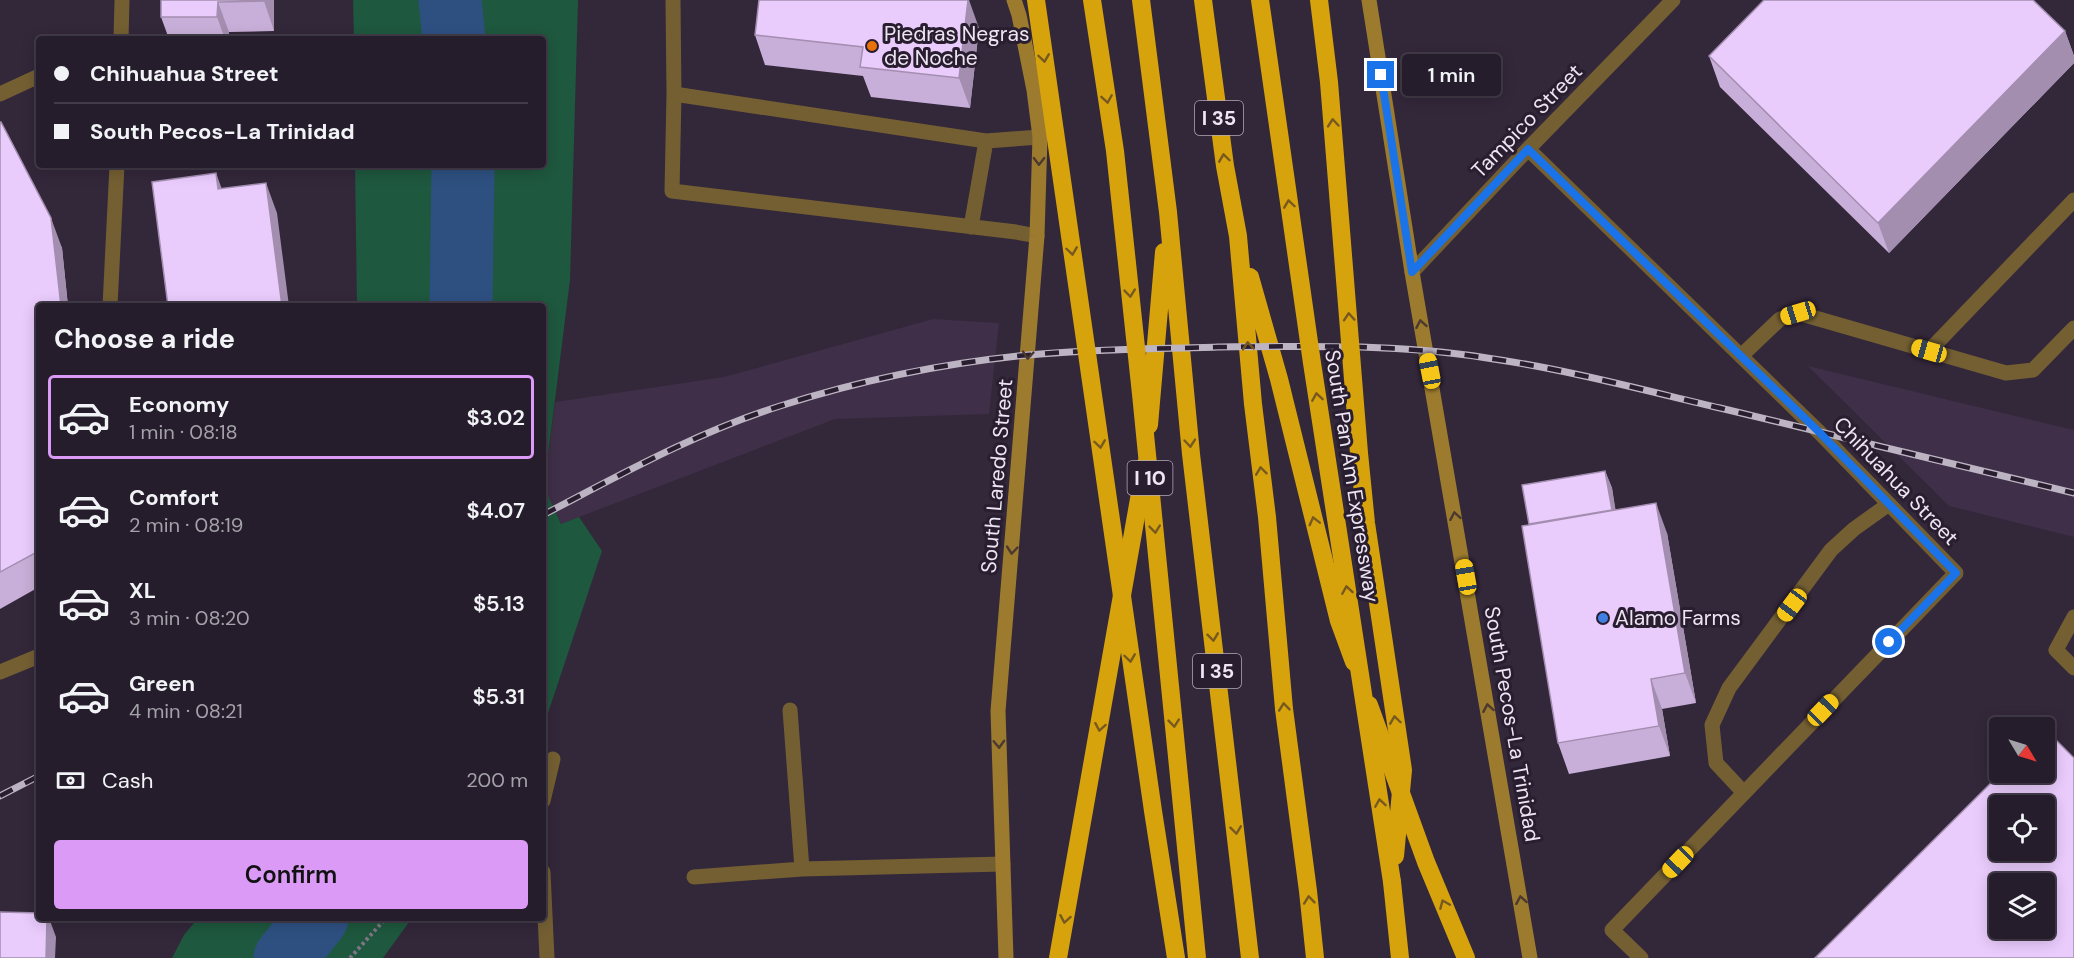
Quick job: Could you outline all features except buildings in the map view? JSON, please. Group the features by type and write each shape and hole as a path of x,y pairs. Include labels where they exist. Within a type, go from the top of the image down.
{"highway":[{"path":"1036,0 1152,811 1176,958"},
{"name":"I 10","path":"1092,0 1115,151 1144,417 1197,958"},
{"name":"I 35","path":"1141,0 1168,212 1191,454 1250,958"},
{"name":"I 35","path":"1203,0 1225,166 1238,236 1284,710 1315,958"},
{"name":"South Pan Am Expressway","path":"1260,0 1312,363 1392,882 1400,958"},
{"path":"1319,0 1330,93 1366,523 1403,770 1392,882"},
{"path":"1058,958 1145,463 1168,212"},
{"path":"1238,236 1279,379 1339,621 1426,862 1466,958"}],"main road":[{"name":"South Laredo Street","path":"1006,958 998,711 1038,237 1040,137 1034,90 1014,0"},
{"name":"South Pecos-La Trinidad","path":"1369,0 1412,272 1530,958"}],"street":[{"path":"121,36 122,0"},
{"path":"673,0 672,191 1038,237"},
{"name":"Tampico Street","path":"1412,272 1673,0"},
{"path":"0,94 36,77"},
{"path":"674,94 986,141 1040,137"},
{"path":"971,227 986,141"},
{"name":"Chihuahua Street","path":"1528,149 1819,432 1956,573 1612,930 1641,958"},
{"path":"110,303 117,168"},
{"path":"1929,351 2074,200"},
{"path":"1741,356 1780,319 1798,313 2006,373 2033,370 2074,328"},
{"path":"1744,793 1716,763 1712,725 1729,688 1831,550 1854,529 1888,504"},
{"path":"2074,616 2056,650 2074,668"},
{"path":"0,672 36,657"},
{"path":"790,710 802,869"},
{"path":"546,788 553,759"},
{"path":"694,877 802,869 1003,864"},
{"path":"545,921 547,958"}],"path":[{"path":"350,958 383,921"}],"shaded area":[{"path":"933,319 999,323 989,414 835,419 561,524 546,492 546,472 555,402 724,377"},
{"path":"1808,366 2074,430 2074,537 1949,506"}],"green space":[{"path":"353,0 578,0 570,280 546,471 546,303 357,303 355,168 546,168 546,36 354,36"},
{"path":"546,491 561,524 579,517 602,551 546,719"},
{"path":"196,921 410,921 383,958 172,958 184,935"}],"waterway":[{"path":"450,0 454,36"},
{"path":"461,303 463,168"},
{"path":"285,958 315,921"}],"railway":[{"path":"546,513 659,455 719,428 780,406 841,388 934,368 997,358 1123,349 1218,347 1387,348 1454,353 1516,363 1633,387 2074,493"},
{"path":"0,796 36,778"}],"place":[{"name":"Piedras Negras de Noche","path":"872,46"},
{"name":"Alamo Farms","path":"1603,618"}],"route":[{"path":"1381,75 1412,272 1528,149 1819,432 1956,573 1889,642"}]}
